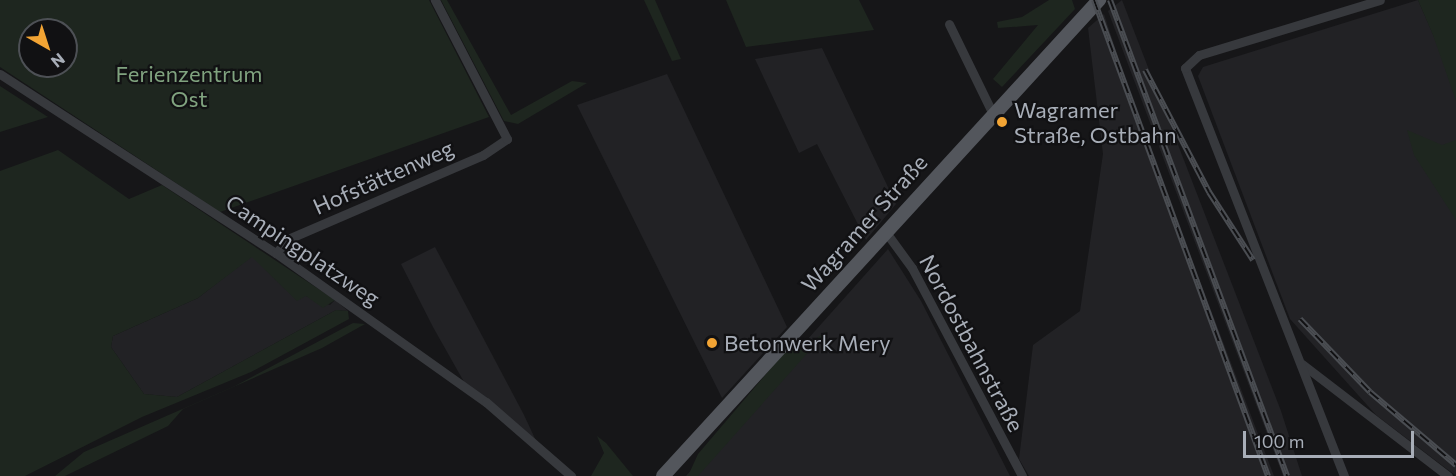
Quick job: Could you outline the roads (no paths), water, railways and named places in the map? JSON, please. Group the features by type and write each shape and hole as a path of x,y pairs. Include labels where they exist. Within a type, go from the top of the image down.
{"main road":[{"name":"Wagramer Straße","path":"663,476 992,112 1099,0"}],"street":[{"name":"Hofstättenweg","path":"276,253 288,239 483,155 507,139 435,0"},
{"path":"1344,476 1187,78 1187,62 1380,0"},
{"path":"949,24 992,112"},
{"name":"Campingplatzweg","path":"0,74 276,253 486,402 571,476"},
{"name":"Nordostbahnstraße","path":"885,231 912,268 1022,476"},
{"path":"1300,363 1448,476"}],"railway":[{"path":"1094,0 1268,476"},
{"path":"1110,0 1287,476"},
{"path":"1145,70 1209,192 1253,260"},
{"path":"1300,319 1370,392 1456,465"}],"place":[{"name":"Wagramer Straße, Ostbahn","path":"1002,122"},
{"name":"Betonwerk Mery","path":"712,343"}],"park label":[{"name":"Ferienzentrum Ost","path":"189,86"}]}
